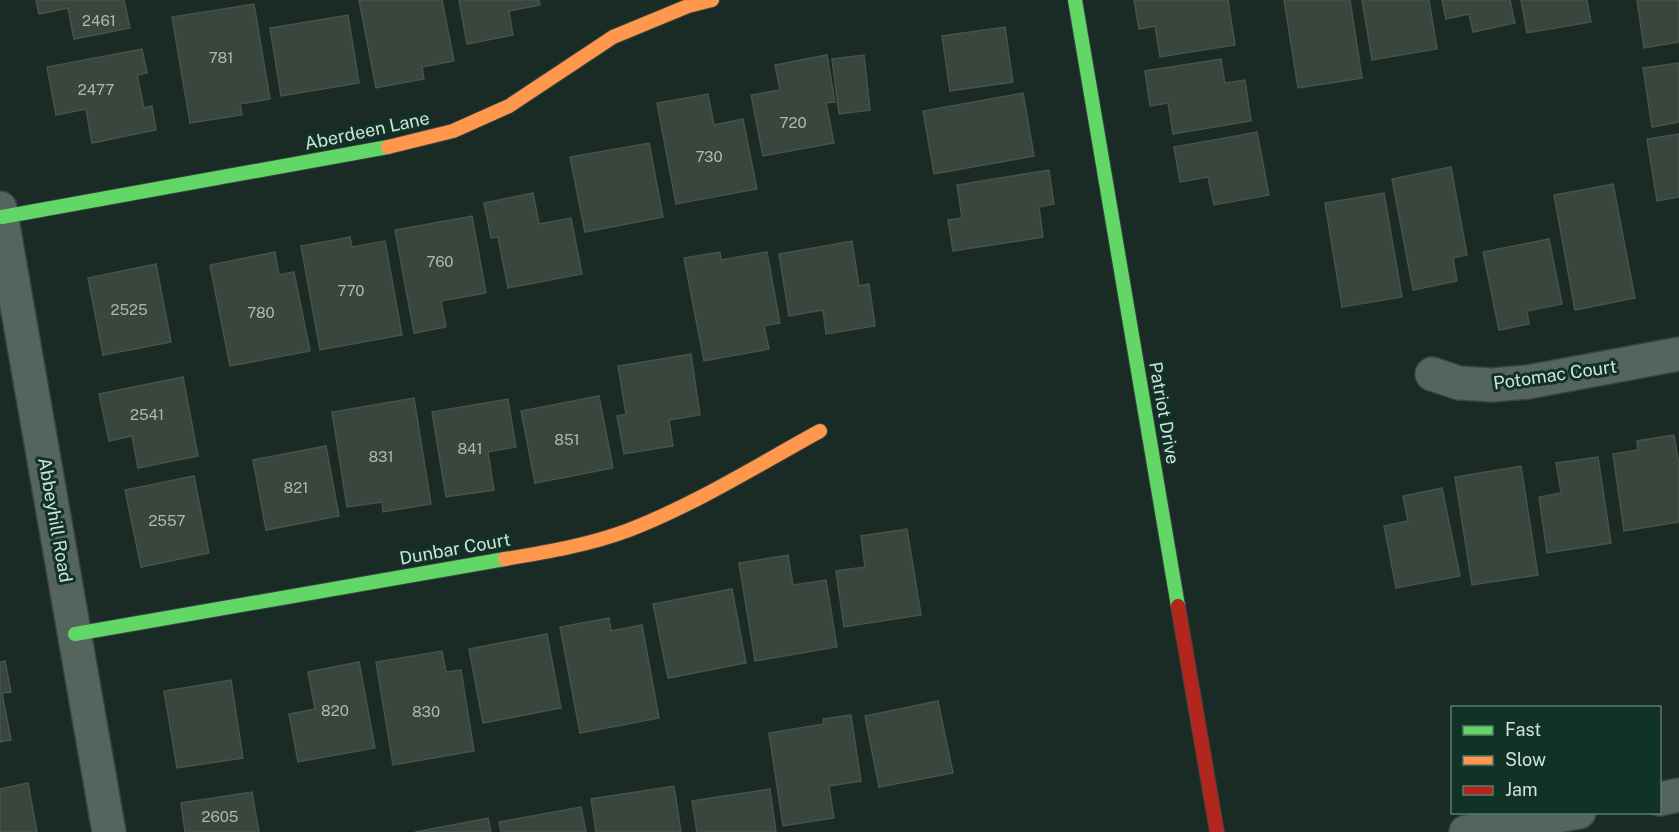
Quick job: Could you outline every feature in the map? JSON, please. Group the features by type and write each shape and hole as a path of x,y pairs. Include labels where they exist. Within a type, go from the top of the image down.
{"street":[{"name":"Aberdeen Lane","path":"1,213 387,147 453,131 509,106 613,37 688,6 712,0"},
{"name":"Patriot Drive","path":"1076,0 1217,832"},
{"name":"Abbeyhill Road","path":"1,213 110,832"},
{"name":"Potomac Court","path":"1432,374 1459,383 1492,385 1528,382 1679,354"},
{"name":"Dunbar Court","path":"75,634 567,548 628,530 684,506 820,431"},
{"path":"1661,799 1679,795"},
{"path":"1466,832 1573,814"}],"building":[{"path":"36,0 124,0 130,28 74,39 68,8 39,14"},
{"path":"359,0 442,0 454,61 422,67 424,79 376,88"},
{"path":"459,0 539,0 540,5 509,11 513,35 467,44"},
{"path":"1134,0 1228,0 1235,45 1160,57 1155,26 1139,29"},
{"path":"1284,0 1350,0 1362,78 1298,88"},
{"path":"1362,0 1429,0 1437,49 1372,60"},
{"path":"1442,0 1510,0 1515,23 1473,32 1469,14 1446,19"},
{"path":"1521,0 1587,0 1591,22 1527,33"},
{"path":"1637,0 1679,0 1679,42 1644,48"},
{"path":"254,4 270,99 240,104 242,115 190,123 172,17"},
{"path":"348,15 359,83 281,96 270,28"},
{"path":"1005,27 1013,82 950,91 942,36"},
{"path":"142,49 147,73 137,75 144,108 152,106 156,130 92,143 86,109 56,115 47,67"},
{"path":"827,55 835,102 826,103 834,143 763,156 751,95 780,90 775,65"},
{"path":"864,55 870,110 839,114 832,59"},
{"path":"1221,59 1225,83 1245,80 1251,121 1173,134 1168,103 1150,106 1145,71"},
{"path":"1679,63 1679,122 1652,127 1643,68"},
{"path":"1023,93 1034,156 934,174 923,111"},
{"path":"708,94 714,125 743,119 757,189 676,204 657,103"},
{"path":"1257,132 1269,195 1214,205 1208,177 1180,182 1174,147"},
{"path":"1679,134 1679,197 1657,201 1647,139"},
{"path":"649,143 663,217 585,232 570,157"},
{"path":"1451,167 1467,255 1453,258 1457,281 1413,290 1392,179"},
{"path":"1049,170 1054,204 1039,207 1043,237 953,251 948,220 962,218 957,185"},
{"path":"1613,184 1635,298 1575,310 1554,195"},
{"path":"533,193 539,224 571,218 582,274 508,288 498,237 491,238 484,203"},
{"path":"1384,193 1402,297 1342,307 1325,203"},
{"path":"472,216 486,293 441,301 446,327 414,333 395,230"},
{"path":"350,237 352,247 385,241 402,335 320,350 301,246"},
{"path":"1549,239 1562,304 1527,311 1529,324 1499,330 1483,252"},
{"path":"852,241 859,286 869,284 875,326 826,334 823,310 789,316 779,254"},
{"path":"275,252 279,275 294,272 310,351 230,366 210,265"},
{"path":"720,252 721,260 767,252 780,323 764,326 769,349 704,361 684,258"},
{"path":"156,264 171,342 103,355 88,278"},
{"path":"691,354 700,415 669,420 673,446 624,454 617,416 626,414 618,366"},
{"path":"183,377 198,456 138,468 132,436 109,441 99,394"},
{"path":"599,396 613,468 535,483 521,411"},
{"path":"414,398 431,504 383,512 382,502 347,507 332,412"},
{"path":"508,399 516,447 488,452 494,490 446,497 432,412"},
{"path":"1674,435 1679,465 1679,522 1624,531 1613,454 1638,450 1637,441"},
{"path":"326,446 339,516 266,530 253,460"},
{"path":"1598,457 1611,543 1547,553 1539,497 1561,493 1556,463"},
{"path":"1521,466 1538,575 1472,585 1455,477"},
{"path":"194,476 209,553 141,567 125,490"},
{"path":"1442,488 1460,576 1396,588 1384,526 1408,521 1403,496"},
{"path":"907,529 921,615 844,627 836,571 865,567 861,536"},
{"path":"788,555 793,585 826,580 837,647 755,661 739,563"},
{"path":"732,589 746,663 668,678 653,604"},
{"path":"609,618 611,631 642,625 659,718 580,733 560,627"},
{"path":"547,634 561,708 483,723 469,649"},
{"path":"442,651 446,672 461,670 474,751 393,765 376,662"},
{"path":"5,661 11,692 2,693 11,740 0,742 0,662"},
{"path":"359,662 375,748 298,762 289,714 315,709 308,672"},
{"path":"231,680 243,758 177,768 164,691"},
{"path":"938,701 953,773 879,787 865,716"},
{"path":"851,715 861,781 829,786 834,818 783,826 769,733 824,724 823,719"},
{"path":"28,783 37,832 0,832 0,789"},
{"path":"674,786 681,832 596,832 591,799"},
{"path":"770,789 776,832 697,832 692,801"},
{"path":"252,792 259,832 185,832 181,803"},
{"path":"581,807 586,832 501,832 499,822"},
{"path":"488,818 491,832 415,832"}],"traffic: fast":[{"path":"1075,0 1178,606"},
{"path":"2,217 388,147"},
{"path":"75,634 505,559"}],"traffic: slow":[{"path":"388,147 453,131 509,106 613,37 688,6 712,0"},
{"path":"505,559 583,544 654,520 703,496 820,431"}],"traffic: jam":[{"path":"1178,606 1217,832"}]}
